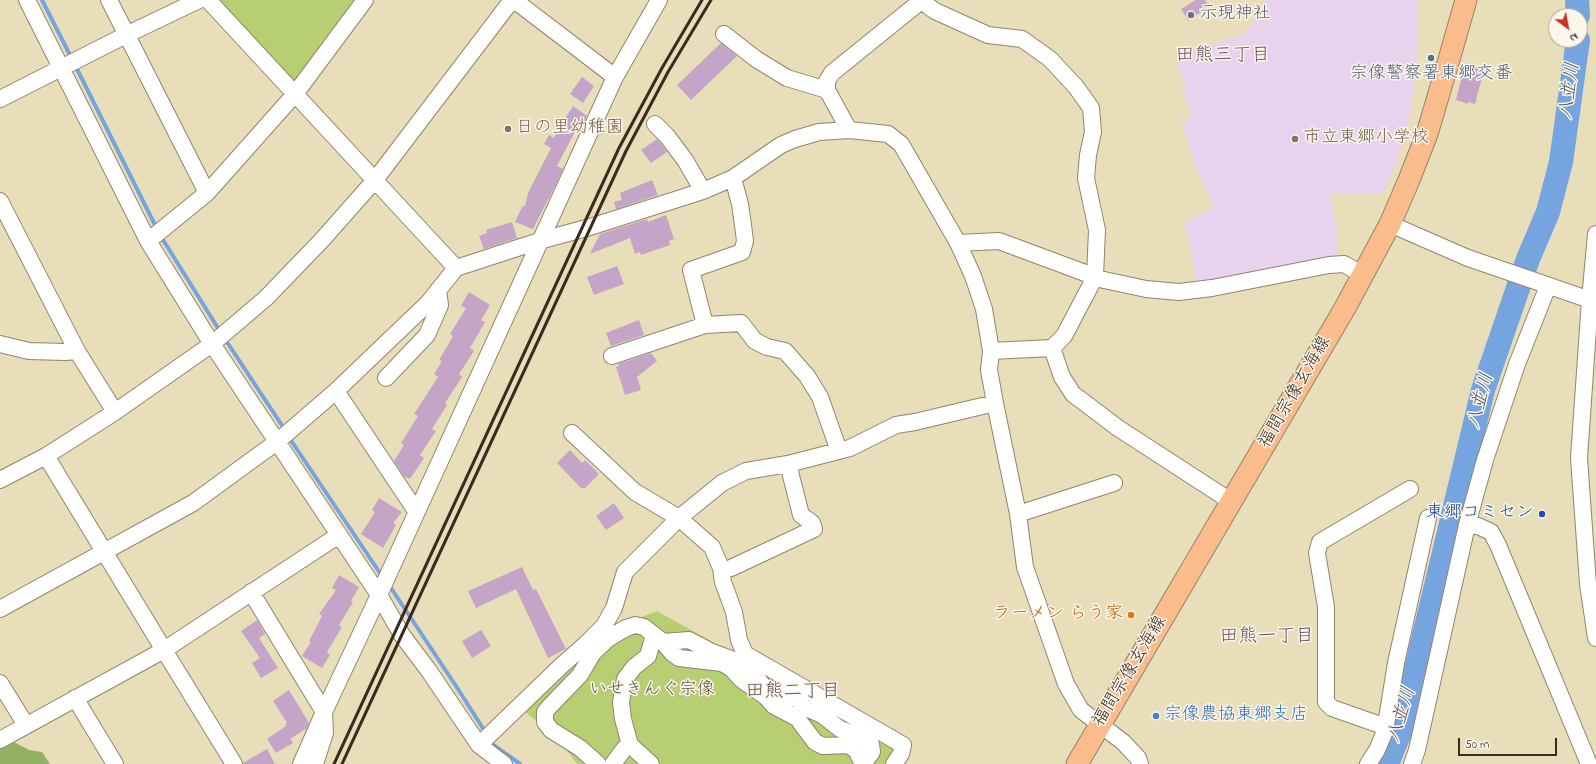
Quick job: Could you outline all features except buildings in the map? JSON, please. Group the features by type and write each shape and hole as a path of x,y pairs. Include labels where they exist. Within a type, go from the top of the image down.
{"main road":[{"name":"福間宗像玄海線","path":"1077,764 1346,308 1390,224 1427,134 1466,0"}],"street":[{"path":"27,0 60,68 213,343 284,437 339,535 383,585 397,627 479,745 504,764"},
{"path":"109,0 207,193"},
{"path":"0,99 199,0"},
{"path":"208,0 456,268"},
{"path":"154,236 207,193 295,94 365,0"},
{"path":"0,480 46,456 115,412 228,332 266,298 321,241 375,180 513,0 614,77"},
{"path":"301,764 614,77 659,0"},
{"path":"848,130 827,90 827,81 832,73 921,1 935,11 988,35 1022,39 1050,59 1076,87 1091,108 1093,132 1088,155 1086,178 1097,230 1095,277 1064,336 1052,348 991,351"},
{"path":"724,34 756,59 787,78 827,90"},
{"path":"655,124 667,136 685,160 703,191"},
{"path":"0,609 193,504 284,437 336,391 428,303 456,268 703,191 733,178 781,145 795,138 819,132 848,130 888,134 900,144 958,243 973,276 984,309 991,351 989,370 1018,514 1025,567 1066,684 1081,710 1123,742 1138,758 1140,764"},
{"path":"705,325 691,270 742,252 745,241 733,178"},
{"path":"0,200 76,351 115,412"},
{"path":"1390,224 1468,258 1593,300"},
{"path":"1596,234 1593,300 1579,458 1588,584 1596,638"},
{"path":"958,243 999,241 1104,280 1146,289 1179,292 1212,288 1329,265 1344,264 1363,275"},
{"path":"1412,764 1417,750 1467,526 1485,460 1545,285"},
{"path":"386,378 427,335 440,305 438,290"},
{"path":"612,356 705,325 741,323 755,341 767,347 785,351 807,376 820,397 839,451"},
{"path":"0,344 30,351 76,351"},
{"path":"1052,348 1062,377 1072,394 1118,428 1232,502"},
{"path":"336,391 416,511"},
{"path":"598,764 580,748 552,730 545,722 545,712 580,675 589,649 614,608 626,572 679,518 722,483 746,471 788,464 850,448 896,424 915,422 995,403"},
{"path":"572,433 635,492 679,518 712,548 721,568 723,582 734,612 739,640 745,654 903,745 901,754 894,764"},
{"path":"46,456 234,764"},
{"path":"731,568 814,529 812,522 802,515 788,464"},
{"path":"1018,514 1114,483"},
{"path":"1386,727 1332,708 1326,702 1326,607 1317,553 1320,542 1410,489"},
{"path":"1368,764 1377,750 1386,727 1396,663 1428,518"},
{"path":"1467,526 1478,526 1491,532 1589,764"},
{"path":"0,740 164,650 339,535"},
{"path":"251,592 324,712 325,732 315,764"},
{"path":"479,745 562,665 635,624 644,627 659,638 685,639 696,642 712,652 739,662 752,672 766,696 774,706 797,718 815,742 823,746 848,745 856,750 863,764 872,752 872,747 868,739 840,729 822,715 804,707 797,699 788,697 770,688 765,692"},
{"path":"651,764 630,745 623,720 621,702 622,689 625,679 634,667 648,656 659,638"},
{"path":"0,683 26,725"},
{"path":"75,698 115,764"},
{"path":"613,764 624,749 630,745"}],"shaded area":[{"name":"市立東郷小学校","path":"1265,0 1418,0 1417,73 1409,118 1399,156 1383,193 1330,194 1338,232 1336,260 1197,285 1185,223 1214,207 1194,162 1181,122 1191,120 1176,56 1244,34 1259,15"}],"green space":[{"path":"219,0 360,0 298,80 291,82 220,4"},
{"name":"いせきんぐ宗像","path":"657,611 897,746 890,764 577,764 558,739 522,709 608,630"},
{"path":"12,741 29,750 42,752 50,764 0,764 0,748"}],"waterway":[{"path":"42,0 72,59"},
{"name":"八並川","path":"1577,0 1578,8"},
{"name":"八並川","path":"1387,764 1402,727 1483,390 1528,259 1548,212 1561,162 1577,48"},
{"path":"75,65 157,229"},
{"path":"160,235 221,333"},
{"path":"225,339 285,430"},
{"path":"288,436 382,576"},
{"path":"389,585 486,733"},
{"path":"489,739 492,744 520,764"}],"railway":[{"path":"334,764 619,148 662,68 702,0"},
{"path":"342,764 626,151 668,72 711,0"}],"place":[{"name":"示現神社","path":"1191,15"},
{"name":"宗像警察署東郷交番","path":"1431,58"},
{"name":"日の里幼稚園","path":"508,129"},
{"name":"市立東郷小学校","path":"1295,139"},
{"name":"東郷コミセン","path":"1542,514"},
{"name":"ラーメン らう家","path":"1131,615"},
{"name":"宗像農協東郷支店","path":"1156,716"}],"district":[{"name":"田熊三丁目","path":"1223,57"},
{"name":"田熊一丁目","path":"1267,638"},
{"name":"田熊二丁目","path":"793,693"}]}
